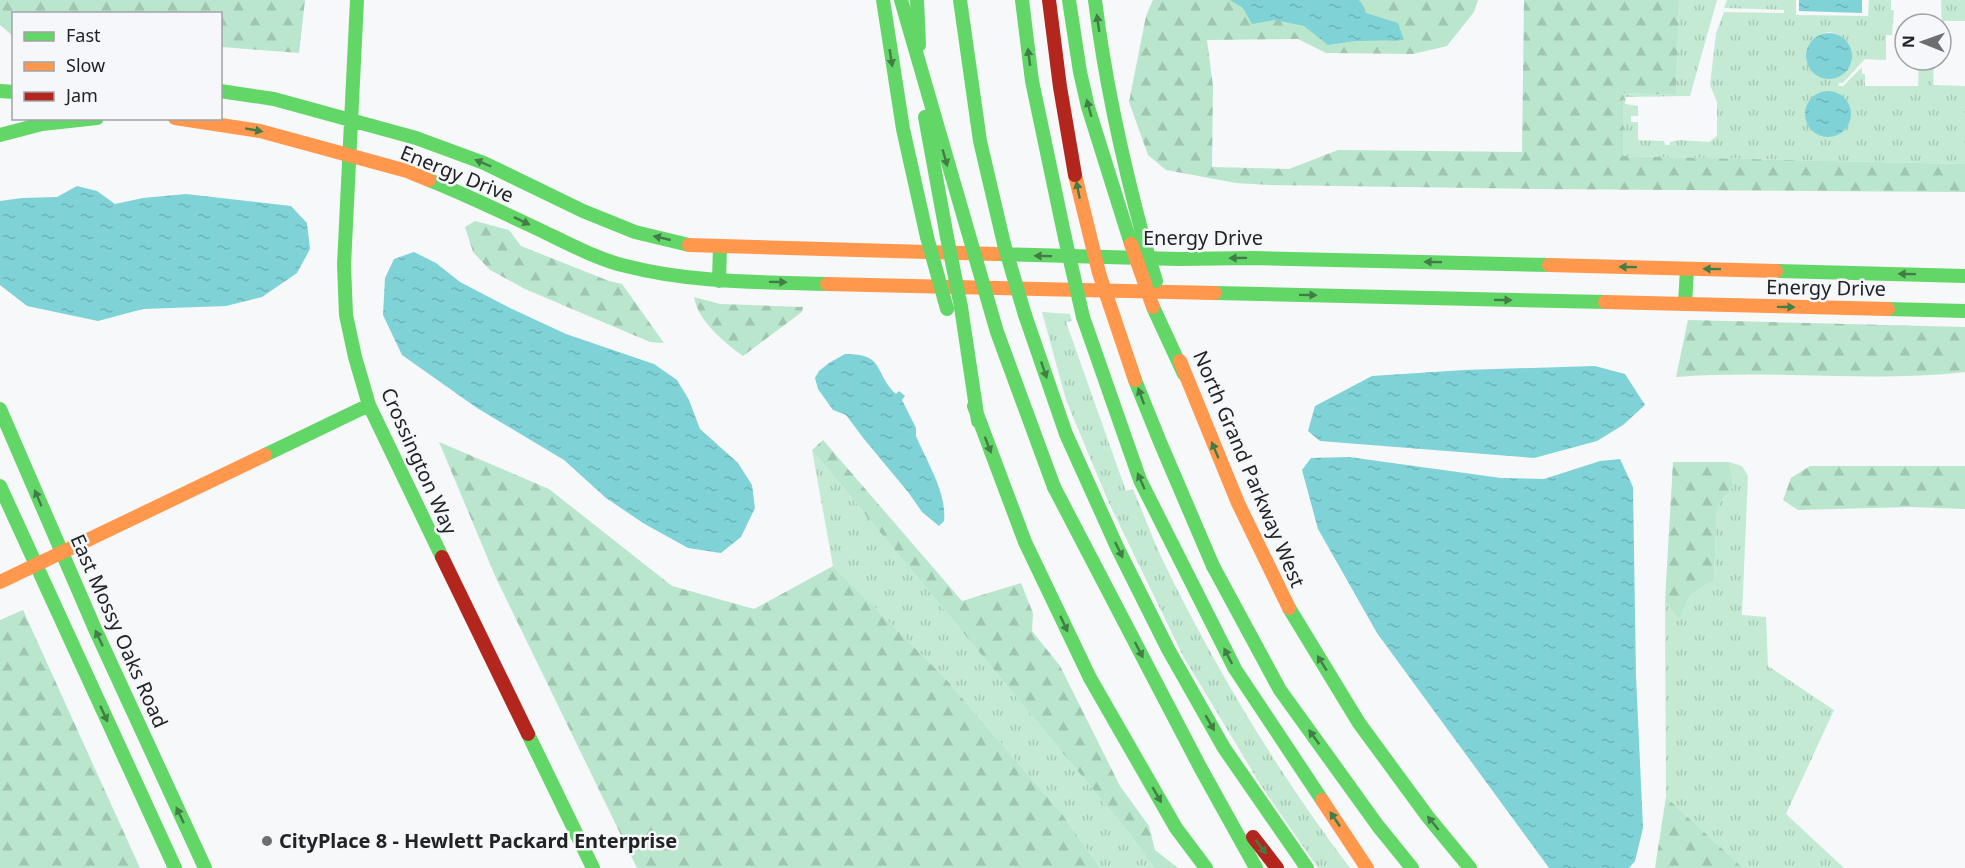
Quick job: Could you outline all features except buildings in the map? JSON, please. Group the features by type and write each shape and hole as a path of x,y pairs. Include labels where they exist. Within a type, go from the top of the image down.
{"main road":[{"name":"Crossington Way","path":"357,0 344,265 346,315 355,357 369,405 384,439 593,868"},
{"path":"883,0 903,129 927,237 954,308"},
{"path":"902,0 948,169 997,332 1054,487 1200,767 1256,868"},
{"path":"917,0 925,118 947,237 954,308 978,421 1025,542 1090,678 1176,828 1206,868"},
{"path":"960,0 963,34 980,141 1004,244 1025,315 1066,434 1117,547 1168,649 1224,748 1307,868"},
{"path":"1022,0 1032,81 1083,317 1140,480 1235,669 1367,868"},
{"path":"1049,0 1068,136 1083,213 1131,367 1161,450 1213,567 1280,690 1378,826 1412,868"},
{"path":"1069,0 1088,107 1138,244"},
{"path":"1095,0 1111,105 1138,244"},
{"name":"Energy Drive","path":"222,91 274,99 416,138 484,163 584,211 635,231 691,245 1178,259 1254,258 1965,276"},
{"path":"0,135 42,124 79,120"},
{"name":"Energy Drive","path":"188,120 260,131 407,171 470,196 569,244 624,266 681,277 719,281 1965,311"},
{"name":"North Grand Parkway West","path":"1138,244 1158,307 1184,374 1238,503 1289,609 1359,723 1428,818 1470,868"},
{"path":"719,281 720,246"},
{"path":"1685,304 1687,269"},
{"path":"0,582 369,405"},
{"name":"East Mossy Oaks Road","path":"0,409 61,552 205,868"},
{"path":"0,486 176,868"},
{"path":"1200,767 1277,868"},
{"path":"143,798 167,786"}],"green space":[{"path":"0,0 305,0 299,53 222,47 222,12 12,12 12,35 0,25"},
{"path":"1153,0 1478,0 1474,12 1447,46 1413,54 1326,53 1298,39 1207,40 1213,86 1212,167 1289,169 1338,150 1522,152 1524,0 1679,0 1676,95 1623,93 1623,156 1965,164 1965,192 1270,185 1236,183 1166,170 1148,155 1129,102 1146,16"},
{"path":"1679,0 1717,0 1690,96 1626,97 1625,104 1638,106 1638,116 1631,116 1631,122 1638,122 1638,140 1664,141 1665,145 1680,140 1709,142 1717,136 1717,102 1710,85 1716,33 1724,12 1784,13 1784,10 1724,8 1727,0 1796,0 1796,15 1868,16 1869,0 1891,0 1891,10 1894,10 1892,35 1886,35 1886,60 1865,59 1838,86 1843,86 1862,67 1862,74 1865,74 1865,86 1918,86 1919,72 1934,72 1933,85 1965,86 1965,164 1623,156 1623,93 1676,95","holes":["1829,32 1837,34 1849,44 1807,63 1808,47 1818,36"]},
{"path":"1941,0 1965,0 1965,21 1953,21 1953,12 1941,12"},
{"path":"475,221 509,230 521,246 622,284 664,343 650,342 525,289 490,270 473,252 465,227"},
{"path":"694,297 720,304 803,307 802,312 743,356 720,338 706,323 696,306"},
{"path":"1042,312 1070,314 1072,321 1066,322 1126,491 1133,489 1164,563 1209,650 1252,725 1299,798 1350,868 1318,868 1260,784 1183,656 1108,501 1066,400"},
{"path":"1688,320 1965,327 1965,372 1893,376 1748,374 1676,377"},
{"path":"823,440 962,601 1021,583 1033,613 1032,631 1060,666 1120,786 1149,826 1155,850 1178,868 1154,868 1129,833 812,450"},
{"path":"439,442 549,489 672,586 754,609 833,566 945,678 1062,814 1100,868 637,868 496,578"},
{"path":"812,450 1129,833 1154,868 1100,868 1062,814 945,678 833,566"},
{"path":"1673,462 1729,462 1734,486 1717,506 1714,580 1690,595 1679,620 1665,601"},
{"path":"1729,462 1742,466 1748,476 1742,615 1766,617 1768,666 1834,710 1786,814 1844,868 1743,868 1666,797 1665,601 1679,620 1690,595 1714,580 1717,506 1734,486"},
{"path":"1810,466 1965,466 1965,509 1911,507 1798,510 1783,500 1791,478"},
{"path":"23,610 140,868 0,868 0,620"},
{"path":"1666,797 1743,868 1655,868"}],"water":[{"path":"1230,0 1359,0 1366,13 1398,23 1404,40 1355,41 1328,45 1304,26 1275,20 1252,24 1243,8"},
{"path":"1799,0 1862,0 1862,13 1799,11"},
{"path":"1829,33 1845,40 1852,56 1845,72 1829,79 1813,72 1806,56 1813,40"},
{"path":"1828,91 1844,98 1851,114 1844,130 1828,137 1812,130 1805,114 1812,98"},
{"path":"77,186 97,191 115,204 143,198 186,194 291,206 307,223 310,249 297,273 262,297 226,306 143,309 98,321 27,306 0,285 0,201 57,197"},
{"path":"414,252 436,263 460,282 510,308 566,334 654,364 677,380 689,400 700,429 738,463 752,485 755,508 741,537 721,553 688,548 643,523 606,498 564,460 477,408 402,355 383,315 385,278 394,259"},
{"path":"845,354 867,357 873,361 896,394 899,391 905,396 902,400 916,428 916,436 942,500 944,521 939,526 922,512 846,415 833,410 818,389 815,378 819,371"},
{"path":"1595,366 1625,374 1645,405 1623,425 1597,441 1534,458 1320,441 1308,431 1315,406 1372,376 1464,370"},
{"path":"1349,457 1501,478 1544,479 1600,461 1620,459 1633,487 1636,676 1643,828 1635,861 1629,868 1549,868 1377,633 1318,529 1302,470 1311,458"}],"traffic: fast":[{"path":"357,0 344,265 346,315 369,405 442,557"},
{"path":"883,0 903,129 927,237"},
{"path":"901,0 997,332 1054,487"},
{"path":"917,0 919,45"},
{"path":"960,0 980,141 1004,244"},
{"path":"1022,0 1032,81 1065,238"},
{"path":"1069,0 1088,107 1131,244"},
{"path":"1095,0 1116,123 1145,244"},
{"path":"0,91 12,92"},
{"path":"222,91 274,99 416,138 484,163 583,211 635,232 689,245"},
{"path":"925,117 947,237"},
{"path":"0,135 42,124 79,120"},
{"path":"429,180 486,204 583,251 626,266 701,279 827,284"},
{"path":"927,237 947,309"},
{"path":"947,237 961,307"},
{"path":"1065,238 1083,317"},
{"path":"1004,244 1025,315"},
{"path":"1145,244 1156,281"},
{"path":"719,281 720,246"},
{"path":"996,254 1549,265"},
{"path":"1685,304 1687,269"},
{"path":"1776,271 1965,276"},
{"path":"1215,293 1605,302"},
{"path":"961,307 978,421"},
{"path":"1153,307 1184,374"},
{"path":"1888,309 1965,311"},
{"path":"1025,315 1066,434 1117,547 1168,649 1224,748 1307,868"},
{"path":"1083,317 1140,480 1235,669 1322,800"},
{"path":"1135,380 1213,566"},
{"path":"265,455 369,405"},
{"path":"974,406 1025,542 1090,678 1176,828 1206,868"},
{"path":"0,409 95,629 205,868"},
{"path":"0,486 175,868"},
{"path":"1054,487 1200,767 1256,868"},
{"path":"1213,566 1280,690 1378,826 1412,868"},
{"path":"1289,608 1359,723 1428,817 1470,868"},
{"path":"528,734 593,868"}],"traffic: slow":[{"path":"188,120 260,131 407,171 429,180"},
{"path":"1075,175 1099,273 1135,380"},
{"path":"1131,244 1153,307"},
{"path":"689,245 996,254"},
{"path":"1549,265 1776,271"},
{"path":"827,284 1215,293"},
{"path":"1605,302 1888,309"},
{"path":"1180,361 1238,503 1289,608"},
{"path":"0,582 265,455"},
{"path":"1322,800 1367,868"}],"traffic: jam":[{"path":"1049,0 1060,87 1075,175"},
{"path":"442,557 528,734"},
{"path":"1253,837 1277,868"}],"place":[{"name":"CityPlace 8 - Hewlett Packard Enterprise","path":"267,841"}]}
